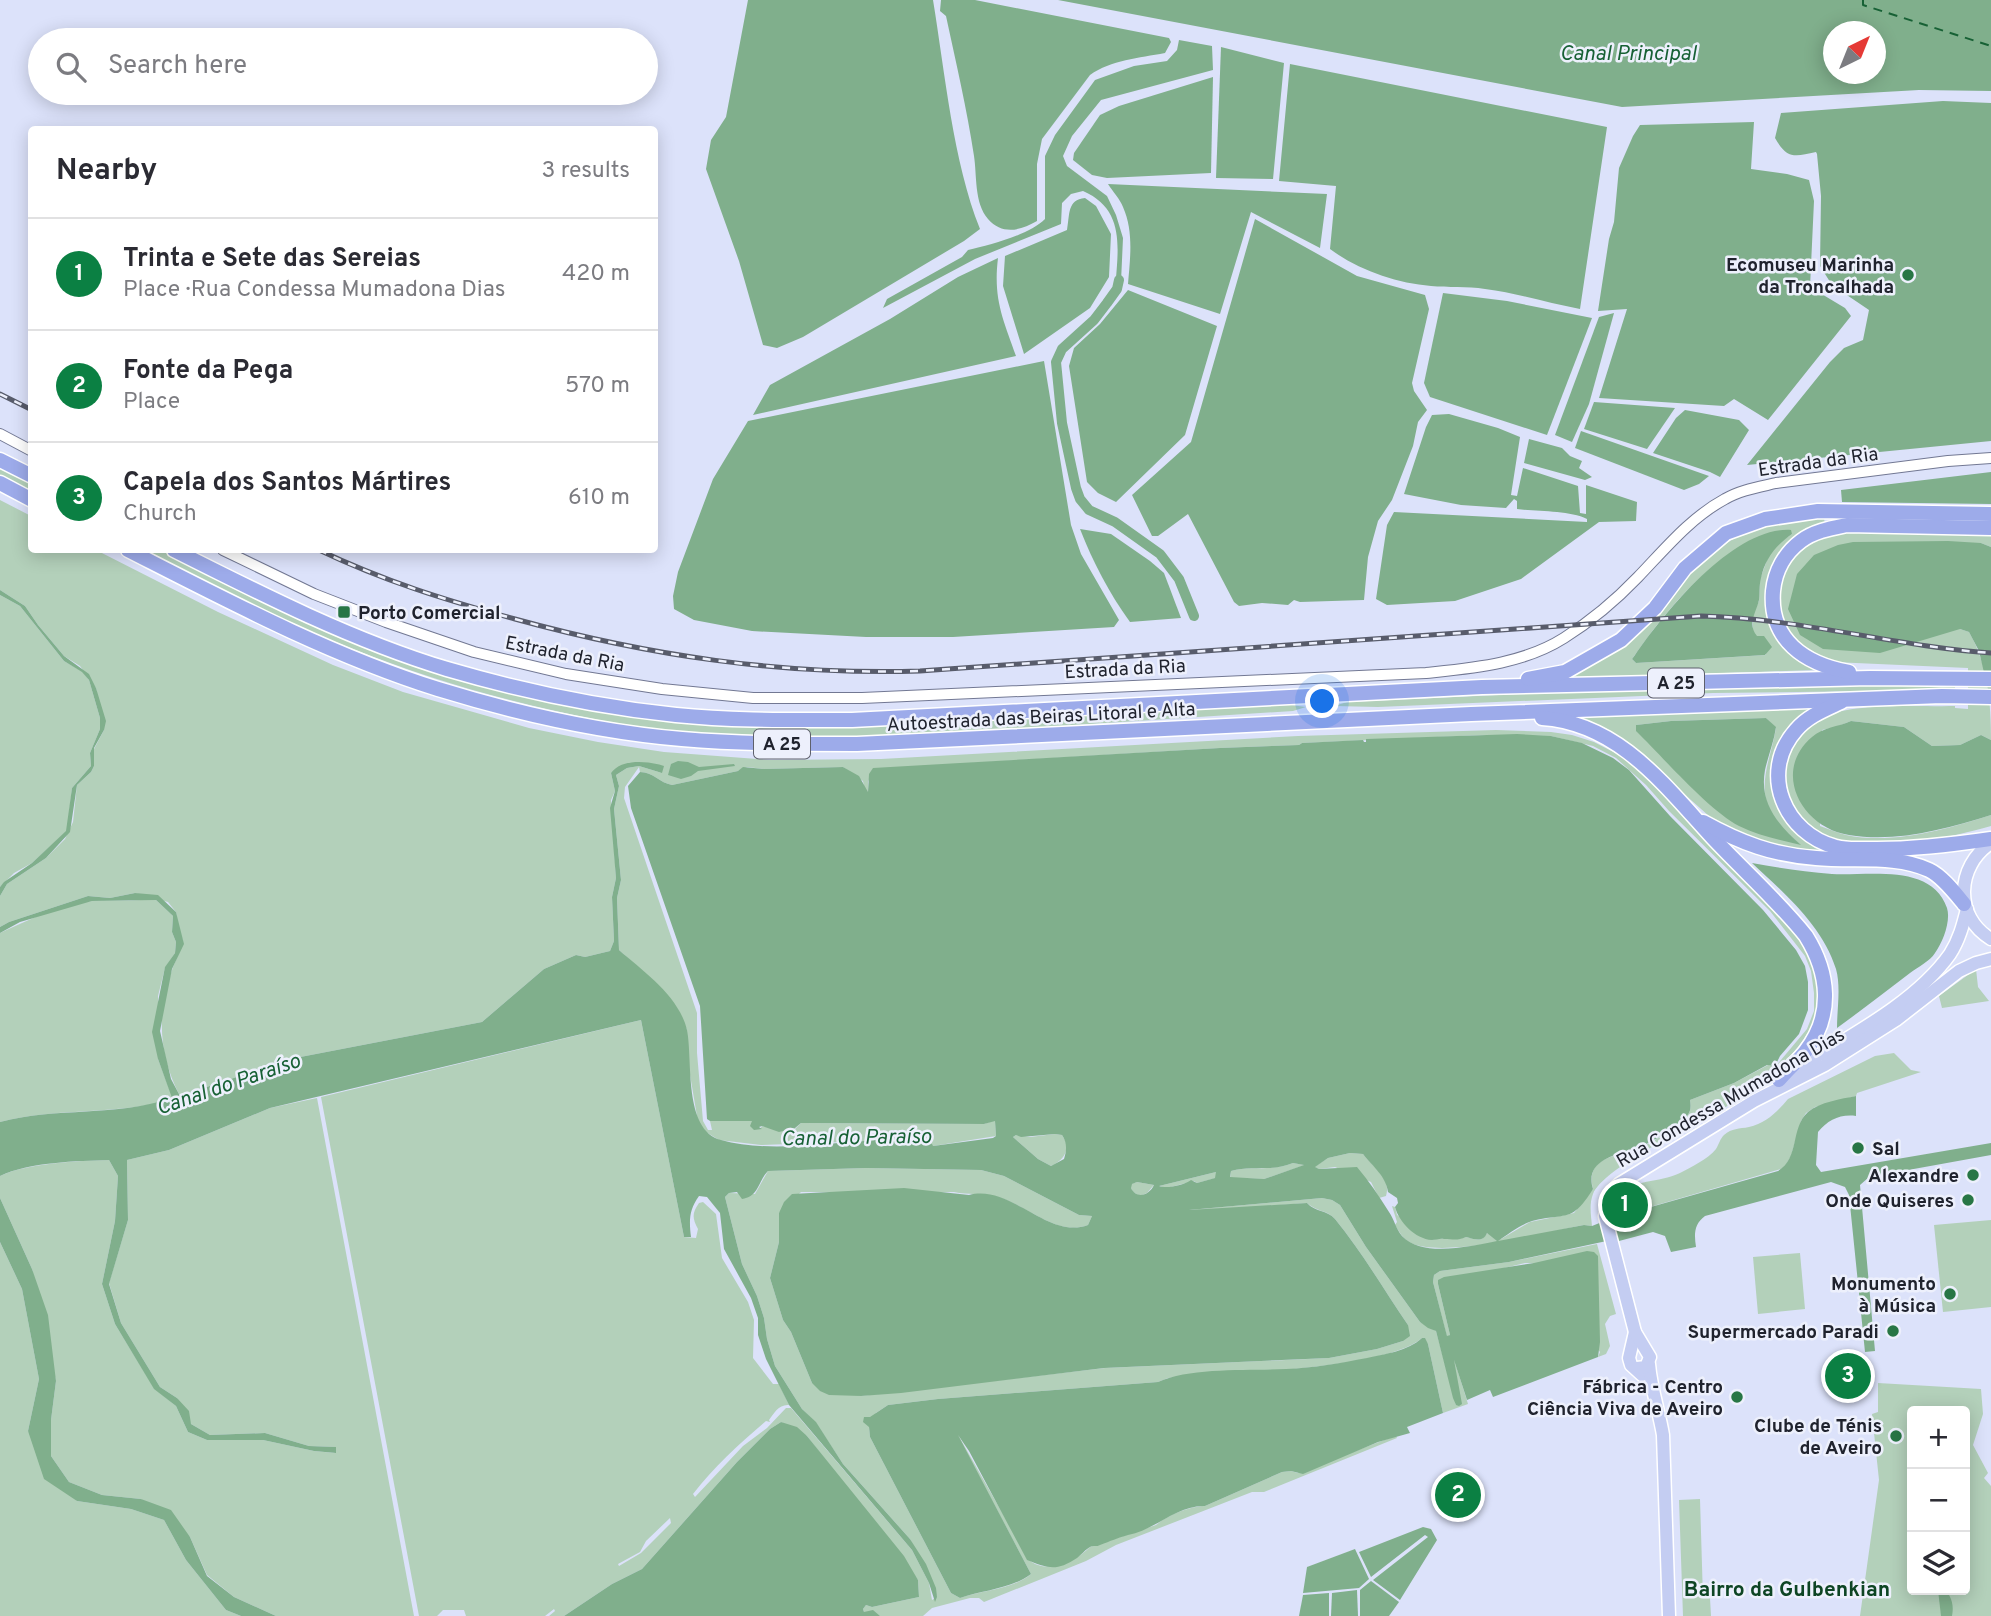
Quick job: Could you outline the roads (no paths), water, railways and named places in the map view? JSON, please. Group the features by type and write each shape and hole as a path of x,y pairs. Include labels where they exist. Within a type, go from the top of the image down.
{"highway":[{"path":"0,460 28,474"},
{"path":"0,483 28,498"},
{"path":"1482,687 1565,672 1621,640 1655,608 1685,568 1726,533 1765,519 1818,511 1991,514"},
{"path":"1870,678 1829,669 1807,658 1789,644 1776,624 1772,602 1774,579 1785,557 1802,540 1827,529 1847,525 1991,528"},
{"name":"Autoestrada das Beiras Litoral e Alta","path":"134,553 274,623 371,664 437,688 525,712 595,726 679,738 770,744 856,744 1471,714 1846,699 1991,697"},
{"name":"Autoestrada das Beiras Litoral e Alta","path":"180,553 295,608 445,668 527,691 678,715 768,720 852,720 1482,687 1870,678 1991,679"},
{"path":"1846,699 1806,721 1787,742 1780,756 1778,771 1782,801 1802,830 1819,841 1839,848 1908,850 1991,841"},
{"path":"1471,714 1556,719 1593,729 1627,749 1793,919 1806,936 1822,966 1825,995 1816,1035 1805,1052 1779,1080"},
{"path":"1696,818 1738,841 1780,854 1818,859 1904,862 1923,868 1932,871 1966,906"}],"main road":[{"path":"1991,841 1969,865 1964,884 1966,906 1971,920 1991,939"},
{"path":"1754,1101 1779,1080 1891,1009 1928,980 1950,953 1960,935 1966,906"},
{"name":"Rua Condessa Mumadona Dias","path":"1638,1350 1605,1216 1611,1192 1619,1184 1754,1101 1836,1058 1896,1020 1959,971 1991,960"},
{"path":"1638,1350 1650,1357 1643,1366 1630,1362 1638,1350"},
{"path":"1643,1366 1659,1411 1663,1435 1669,1616"}],"street":[{"path":"0,434 28,449"},
{"name":"Estrada da Ria","path":"229,553 314,594 474,652 566,674 662,689 753,698 862,698 1426,673 1487,666 1529,654 1562,639 1624,591 1689,524 1725,499 1750,489 1776,483 1991,458"}],"water":[{"path":"748,0 933,0 956,146 980,229 803,337 777,348 763,345 739,261 706,169 711,140 726,117"},
{"path":"941,0 975,0 1169,38 1171,42 1165,53 1116,63 1090,75 1042,139 1037,164 1037,221 1024,227 1011,230 993,224 980,205 968,121 946,16 940,11"},
{"name":"Canal Principal","path":"1058,0 1991,0 1991,91 1919,90 1622,107"},
{"path":"1179,40 1212,46 1213,70 1101,100 1072,136 1063,156 1067,166 1107,196 1116,215 1123,238 1121,282 1116,278 1117,239 1111,217 1096,198 1083,191 1071,194 1062,203 1061,224 975,259 883,308 887,299 962,257 968,250 1019,235 1045,219 1045,156 1055,135 1095,80 1134,66 1167,61 1177,50"},
{"path":"1221,47 1284,63 1273,179 1216,178"},
{"path":"1290,64 1607,127 1580,309 1497,291 1404,282 1365,269 1330,249 1336,186 1279,181"},
{"path":"1213,77 1211,173 1107,178 1092,175 1073,160 1074,153 1100,115 1119,106"},
{"name":"Ecomuseu Marinha da Troncalhada","path":"1943,101 1991,103 1991,441 1747,465 1830,362 1844,348 1863,340 1869,310 1832,285 1820,266 1821,196 1817,154 1792,155 1783,150 1775,138 1781,113"},
{"path":"1754,122 1751,169 1809,180 1814,201 1810,287 1845,308 1851,316 1768,420 1734,399 1724,406 1599,398 1627,309 1598,311 1614,222 1619,168 1633,136 1640,125"},
{"path":"1108,184 1327,194 1320,248 1251,212 1220,314 1128,284 1129,226 1122,204"},
{"path":"1085,198 1096,206 1111,234 1109,277 1090,308 1024,354 1003,286 1005,256 1067,230 1072,205"},
{"path":"1255,219 1357,276 1425,295 1429,309 1412,383 1414,391 1427,410 1418,422 1413,446 1392,500 1378,521 1368,557 1364,600 1294,600 1288,605 1262,603 1239,606 1234,602 1188,514 1158,536 1152,536 1132,495 1191,442"},
{"path":"998,258 998,297 1016,356 753,415 770,385 890,319 958,277"},
{"path":"1128,290 1217,326 1185,435 1116,502 1098,493 1087,482 1069,366 1074,348 1100,324"},
{"path":"1443,293 1507,301 1592,318 1547,435 1430,397 1424,383"},
{"path":"1614,313 1589,404 1572,442 1555,435 1599,317"},
{"path":"1044,361 1071,525 1081,554 1119,620 1114,627 953,637 866,637 752,631 694,620 674,609 673,596 678,572 713,479 748,421"},
{"path":"1594,402 1675,408 1647,449 1584,429"},
{"path":"1685,410 1739,420 1749,430 1720,477 1653,453 1676,418"},
{"path":"1449,414 1520,437 1511,495 1517,496 1523,468 1578,486 1580,513 1586,514 1586,485 1637,502 1636,521 1599,522 1521,579 1455,601 1387,605 1376,599 1387,525 1394,512 1587,522 1587,519 1571,514 1517,509 1517,501 1514,499 1506,508 1461,505 1404,494 1432,415"},
{"path":"1581,431 1709,476 1684,490 1575,448"},
{"path":"1529,439 1562,448 1570,456 1582,461 1579,468 1592,477 1585,480 1524,463"},
{"path":"1991,472 1991,504 1842,502 1841,490"},
{"path":"1080,529 1111,534 1164,573 1181,618 1130,622 1102,577"},
{"path":"1791,530 1792,534 1768,559 1760,581 1753,627 1757,636 1764,636 1772,647 1765,655 1636,663 1632,659 1682,596 1724,557 1769,532"},
{"path":"1853,542 1981,543 1991,547 1991,703 1979,651 1969,632 1960,629 1880,653 1823,649 1800,635 1788,609 1797,574 1814,555"},
{"path":"0,590 25,606 64,656 89,674 106,721 94,748 94,766 77,785 70,832 46,858 7,884 0,896 0,887 4,882 32,863 66,831 72,788 91,766 90,753 100,729 100,718 89,680 82,672 64,661 20,606 0,595"},
{"path":"1766,718 1776,727 1765,770 1765,793 1778,821 1801,845 1754,832 1726,818 1699,795 1636,731 1636,725 1671,721"},
{"path":"1851,721 1904,727 1932,746 1960,745 1981,735 1991,740 1991,815 1939,830 1885,837 1849,835 1818,822 1806,810 1798,796 1793,782 1794,766 1800,751 1812,737"},
{"name":"Canal do Paraíso","path":"1517,734 1551,736 1582,743 1613,758 1629,770 1670,816 1763,910 1796,950 1805,966 1808,1010 1799,1034 1775,1066 1767,1065 1734,1083 1690,1100 1688,1114 1676,1126 1636,1149 1601,1162 1593,1173 1593,1189 1573,1212 1532,1221 1498,1241 1584,1225 1592,1226 1778,1171 1789,1159 1799,1126 1808,1112 1825,1103 1844,1098 1856,1096 1856,1116 1835,1119 1818,1132 1816,1165 1821,1172 1991,1143 1991,1155 1875,1176 1860,1185 1875,1351 1865,1352 1849,1195 1845,1187 1831,1182 1705,1216 1696,1230 1696,1247 1671,1252 1665,1236 1653,1232 1509,1262 1440,1271 1434,1275 1433,1282 1447,1336 1450,1335 1438,1280 1587,1251 1598,1256 1598,1357 1493,1397 1490,1390 1467,1400 1454,1360 1462,1404 1459,1406 1453,1398 1436,1331 1420,1322 1366,1247 1340,1205 1322,1198 1189,1210 1307,1203 1328,1214 1335,1219 1354,1245 1408,1325 1410,1336 1403,1341 1329,1358 1104,1368 901,1393 829,1395 812,1383 791,1332 783,1320 770,1278 779,1242 779,1213 792,1194 904,1188 1000,1197 1058,1225 1073,1228 1088,1225 1092,1216 1079,1215 1004,1176 981,1170 866,1168 768,1171 748,1198 742,1199 737,1192 729,1193 725,1197 742,1264 764,1318 775,1366 802,1409 816,1422 843,1464 910,1539 926,1564 936,1588 935,1602 929,1583 912,1550 789,1405 766,1359 751,1298 724,1249 720,1213 707,1197 699,1196 693,1206 690,1215 691,1237 684,1237 641,1020 270,1108 169,1150 127,1160 128,1220 109,1284 121,1323 160,1387 177,1398 189,1411 191,1424 210,1435 265,1433 309,1446 336,1447 336,1453 263,1440 207,1440 188,1432 176,1406 154,1389 115,1324 102,1284 115,1221 118,1176 109,1160 39,1165 0,1176 0,1122 21,1117 129,1108 172,1098 152,1032 165,967 175,953 176,942 172,932 173,916 156,900 92,901 20,922 0,933 0,927 88,896 110,898 135,893 158,895 176,912 184,944 172,969 160,1031 171,1079 180,1096 290,1059 482,1022 544,969 576,955 585,957 610,951 614,941 612,897 616,878 610,808 615,791 611,773 622,765 636,762 664,766 662,773 639,766 627,768 616,775 619,786 614,809 621,880 617,898 619,950 669,996 683,1018 689,1043 695,1109 700,1123 709,1134 721,1140 755,1146 829,1144 901,1137 933,1146 993,1138 996,1136 995,1121 984,1124 801,1123 788,1134 762,1126 759,1127 762,1129 754,1130 750,1126 752,1121 707,1119 700,1006 631,808 628,786 640,772 672,785 738,771 743,767 843,767 859,776 868,792 869,774 873,768 1302,743 1366,742 1366,739","holes":["1062,1135 1066,1146 1064,1159 1051,1166 1038,1159 1013,1137","1350,1153 1363,1154 1382,1176 1388,1192 1397,1198 1395,1207 1404,1224 1420,1237 1432,1240 1466,1237 1481,1239 1487,1233 1497,1241 1447,1249 1434,1249 1411,1243 1402,1236 1391,1215 1357,1167 1315,1167 1328,1158","1293,1163 1304,1165 1264,1179 1230,1177 1231,1171 1239,1169","1216,1172 1215,1178 1197,1183 1191,1180 1175,1186 1159,1186","1137,1182 1154,1185 1149,1192 1142,1195 1136,1194 1131,1188 1132,1184"]},
{"path":"678,761 699,767 735,766 698,771 681,779 668,775 671,764"},
{"path":"1752,863 1822,873 1881,874 1914,878 1928,884 1939,894 1947,908 1948,919 1943,937 1930,959 1837,1028 1838,983 1830,953 1801,911"},
{"path":"0,1198 32,1269 48,1315 56,1381 51,1420 51,1456 69,1482 102,1495 141,1499 171,1510 190,1537 207,1576 234,1597 276,1616 241,1616 226,1610 186,1560 164,1520 131,1509 77,1501 44,1479 28,1431 39,1379 22,1289 0,1242"},
{"path":"1425,1338 1428,1344 1443,1413 1407,1427 1410,1433 1378,1442 1303,1474 1282,1472 1205,1506 1175,1513 1138,1532 1099,1546 1091,1546 1077,1558 1057,1567 1047,1567 1027,1560 958,1435 1031,1574 1006,1586 960,1598 951,1593 870,1437 869,1427 863,1422 864,1417 870,1417 888,1405 1158,1382 1203,1372 1317,1366 1396,1351"},
{"path":"781,1422 797,1427 807,1436 904,1556 918,1580 919,1597 872,1607 866,1605 863,1609 864,1612 873,1610 880,1616 564,1616 612,1584 642,1569 737,1462 770,1429"},
{"path":"1423,1527 1431,1529 1437,1540 1400,1600 1373,1580 1428,1537 1425,1535 1371,1577 1359,1552"},
{"path":"1355,1549 1369,1579 1359,1588 1303,1593 1307,1567"},
{"path":"1371,1581 1399,1602 1389,1616 1360,1616 1360,1590"},
{"path":"1357,1590 1358,1616 1331,1616 1332,1593"},
{"path":"1329,1593 1329,1616 1299,1616 1303,1595"},
{"path":"1939,1595 1948,1595 1953,1605 1952,1616 1941,1616"}],"waterway":[{"path":"1119,280 1117,289 1094,320 1062,349 1056,362 1062,423 1076,488 1080,499 1089,510 1115,522 1160,554 1179,579 1194,616"}],"railway":[{"path":"0,394 28,408"},
{"path":"326,553 415,589 565,632 666,653 817,670 920,671 1701,616 1774,622 1918,645 1991,653"}],"place":[{"name":"Ecomuseu Marinha da Troncalhada","path":"1908,275"},
{"name":"Porto Comercial","path":"344,612"},
{"name":"Sal","path":"1858,1148"},
{"name":"Alexandre","path":"1973,1175"},
{"name":"Onde Quiseres","path":"1968,1200"},
{"name":"Trinta e Sete das Sereias","path":"1625,1205"},
{"name":"Monumento à Música","path":"1950,1294"},
{"name":"Supermercado Paradi","path":"1893,1331"},
{"name":"Capela dos Santos Mártires","path":"1848,1376"},
{"name":"Fábrica - Centro Ciência Viva de Aveiro","path":"1737,1397"},
{"name":"Clube de Ténis de Aveiro","path":"1896,1436"},
{"name":"Fonte da Pega","path":"1458,1495"}],"district":[{"name":"Bairro da Gulbenkian","path":"1787,1589"}]}
